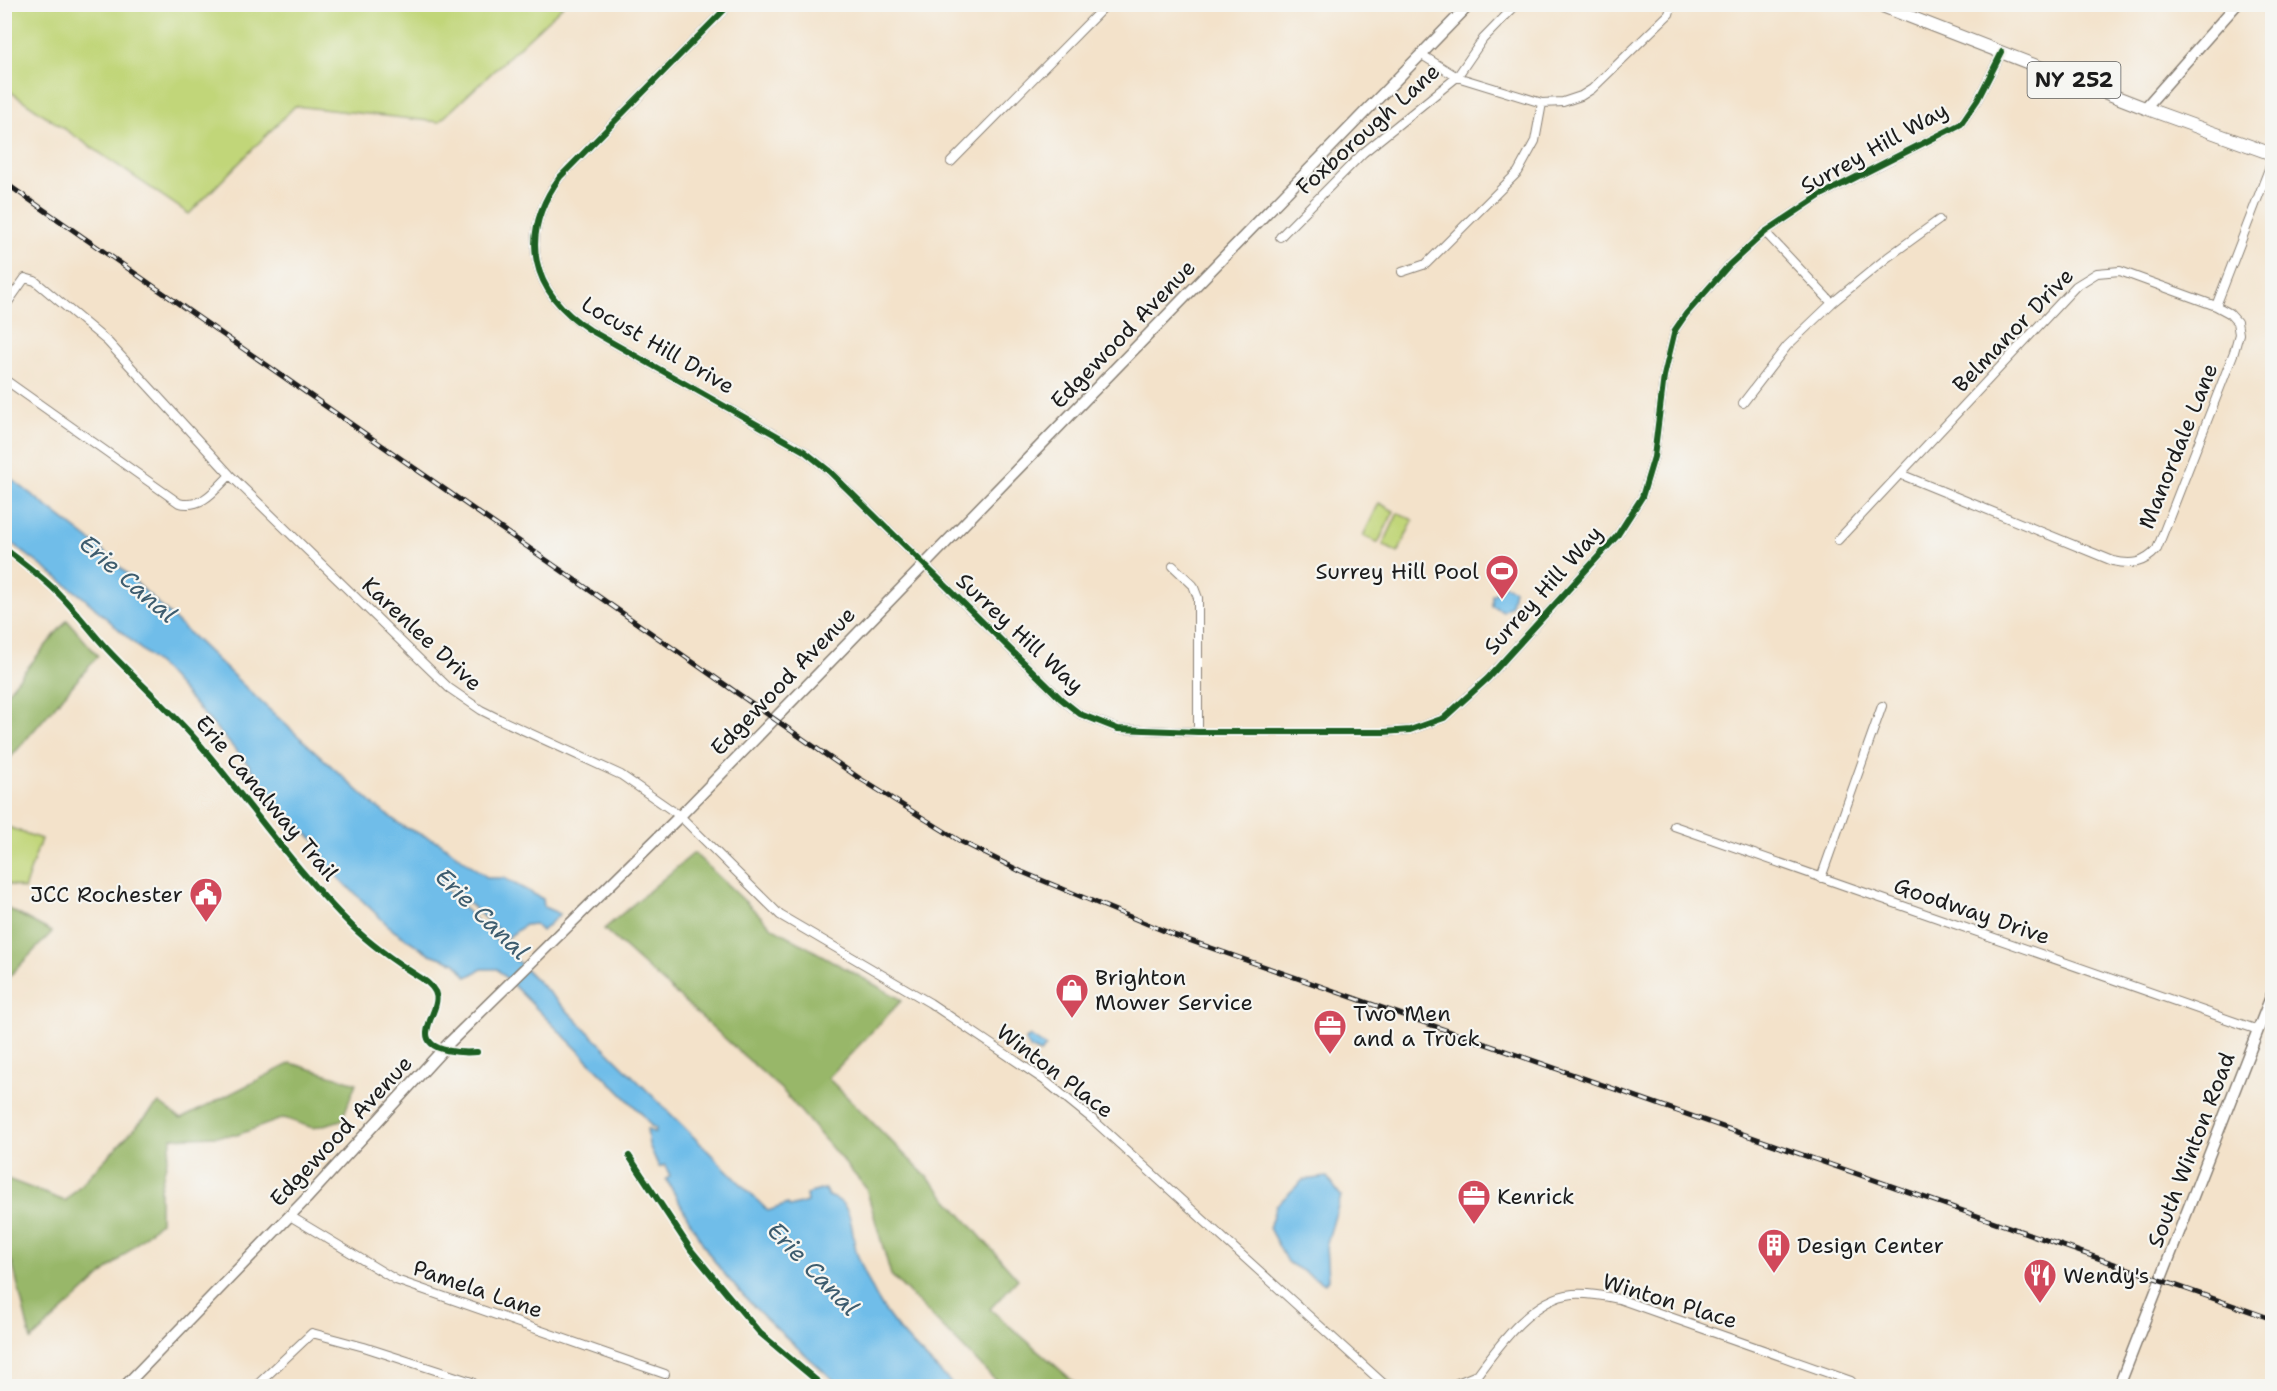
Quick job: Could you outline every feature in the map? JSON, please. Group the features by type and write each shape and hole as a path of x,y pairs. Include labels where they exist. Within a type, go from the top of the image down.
{"main road":[{"name":"NY 252","path":"1877,4 2145,108 2272,154"}],"street":[{"name":"Locust Hill Drive","path":"730,4 552,187 536,225 536,260 542,278 559,307 573,319 804,451 828,470 924,565"},
{"path":"951,162 1107,4"},
{"name":"Edgewood Avenue","path":"126,1386 290,1216 483,1009 680,816 1470,4"},
{"path":"1517,4 1483,39 1457,77 1542,103 1563,102 1581,96 1592,89 1669,14 1672,4"},
{"path":"2145,108 2236,4"},
{"name":"Surrey Hill Way","path":"924,565 1061,699 1080,714 1118,729 1198,732 1384,732 1410,730 1444,717 1488,678 1617,536 1642,497 1654,457 1664,376 1676,330 1686,314 1730,265 1765,232 1821,195 1961,124 1978,99 2002,52"},
{"name":"Foxborough Lane","path":"1280,237 1363,153 1457,77 1422,55"},
{"path":"1402,272 1426,264 1518,172 1535,141 1542,103"},
{"path":"2216,306 2272,161"},
{"path":"1743,403 1786,346 1832,303 1888,257 1939,220"},
{"path":"1765,232 1832,303"},
{"name":"Belmanor Drive","path":"1838,540 2076,286 2089,276 2103,272 2128,272 2216,306"},
{"name":"Karenlee Drive","path":"4,308 25,278 35,281 108,342 230,475 449,688 480,710 621,775 680,816"},
{"name":"Manordale Lane","path":"1900,474 2113,561 2134,564 2142,561 2157,549 2239,339 2237,322 2229,312 2216,306"},
{"path":"4,379 178,503 198,504 211,495 230,475"},
{"path":"1173,566 1193,585 1198,598 1198,732"},
{"path":"1821,878 1882,706"},
{"name":"Winton Place","path":"680,816 780,915 930,1003 1044,1080 1091,1118 1386,1386"},
{"name":"Goodway Drive","path":"1674,826 2258,1030"},
{"name":"South Winton Road","path":"2119,1386 2272,994"},
{"name":"Pamela Lane","path":"290,1216 396,1280 665,1374"},
{"name":"Winton Place","path":"1469,1386 1525,1318 1548,1303 1572,1294 1601,1295 1851,1381 1849,1386"},
{"path":"256,1386 312,1333 364,1347 472,1382 476,1386"},
{"path":"1450,1386 1478,1375"}],"green space":[{"path":"4,5 564,5 439,122 295,106 189,214 5,88"},
{"path":"1379,503 1394,511 1378,543 1363,536"},
{"path":"1398,513 1413,520 1398,553 1383,545"},
{"path":"67,620 98,656 5,764 5,695"},
{"path":"5,826 41,839 24,889 5,883"},
{"path":"694,853 773,928 902,1000 828,1078 936,1186 1018,1279 990,1309 1079,1386 1001,1386 891,1275 866,1188 783,1091 604,929"},
{"path":"5,907 52,932 5,981"},
{"path":"291,1063 356,1083 342,1120 313,1128 284,1118 237,1135 172,1138 160,1189 160,1222 31,1340 12,1261 5,1256 5,1178 65,1201 159,1103 181,1119"}],"water":[{"name":"Erie Canal","path":"4,473 100,548 261,702 374,805 404,827 439,842 488,878 504,878 543,899 544,907 560,914 542,931 535,924 525,925 507,938 446,883 440,881 441,885 768,1211 788,1204 790,1207 807,1202 806,1194 825,1189 828,1196 837,1199 848,1211 857,1254 879,1302 907,1339 954,1386 840,1386 772,1324 739,1291 698,1237 666,1179 670,1176 665,1165 659,1167 649,1145 647,1129 655,1133 656,1128 651,1126 644,1116 497,969 482,969 467,977 456,963 430,954 394,931 321,861 319,844 274,807 249,765 165,671 84,598 5,538"},
{"name":"Surrey Hill Pool","path":"1502,584 1514,590 1511,606 1503,611 1492,606 1492,595"},
{"path":"1030,1036 1046,1047 1040,1053 1031,1049 1025,1041"},
{"path":"1327,1177 1341,1196 1326,1246 1328,1279 1325,1284 1287,1262 1269,1228 1276,1206 1303,1180"}],"railway":[{"path":"4,182 859,778 960,841 1022,872 1174,935 2272,1319"}],"cycle path":[{"path":"730,4 560,177 547,199 539,220 535,241 537,261 543,280 554,298 570,315 590,330 804,451 828,470 1061,699 1080,714 1118,729 1198,732 1384,732 1410,730 1444,718 1488,678 1617,536 1642,497 1654,457 1664,376 1675,330 1686,314 1729,265 1765,232 1821,195 1961,124 1978,99 2002,52"},
{"name":"Erie Canalway Trail","path":"4,548 54,589 108,650 186,729 311,882 352,926 385,954 430,985 437,998 427,1033 428,1040 433,1045 447,1050 477,1052"},
{"path":"629,1156 691,1250 727,1294 760,1333 823,1386"}],"place":[{"name":"Surrey Hill Pool","path":"1502,600"},
{"name":"JCC Rochester","path":"206,923"},
{"name":"Brighton Mower Service","path":"1072,1019"},
{"name":"Two Men and a Truck","path":"1330,1055"},
{"name":"Kenrick","path":"1474,1225"},
{"name":"Design Center","path":"1774,1274"},
{"name":"Wendy's","path":"2040,1304"}]}
